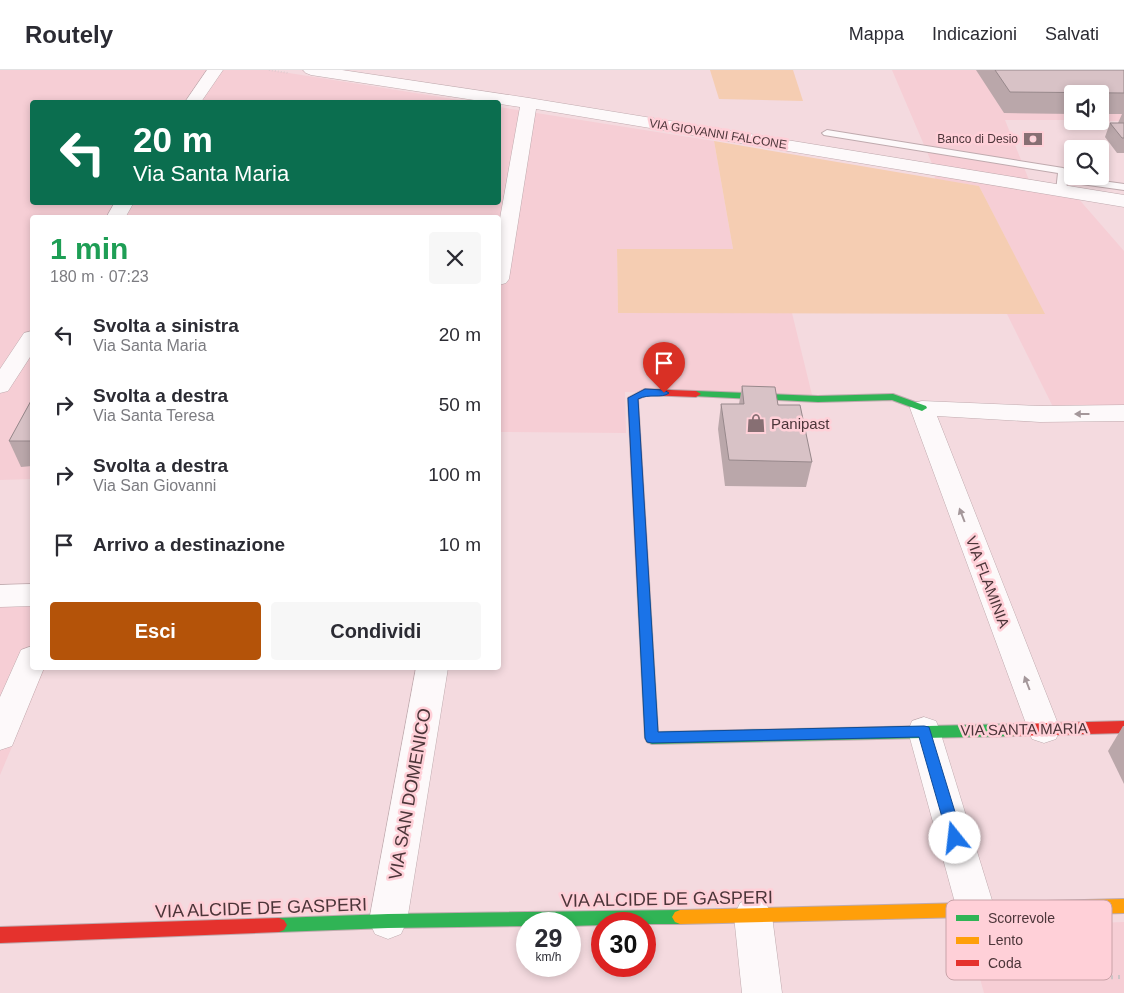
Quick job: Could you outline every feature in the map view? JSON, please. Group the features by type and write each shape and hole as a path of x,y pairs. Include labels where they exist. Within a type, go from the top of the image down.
{"street":[{"path":"194,100 215,70"},
{"name":"VIA GIOVANNI FALCONE","path":"311,70 1062,184 1124,201"},
{"path":"501,267 529,103"},
{"path":"0,386 30,341"},
{"name":"VIA SANTA MARIA","path":"922,408 893,397 818,399 645,392 633,398 652,738 1124,727"},
{"path":"922,408 1040,414 1124,413"},
{"name":"VIA FLAMINIA","path":"922,408 1044,729"},
{"path":"0,596 30,595"},
{"path":"0,736 30,663"},
{"name":"VIA SAN DOMENICO","path":"388,921 432,670"},
{"path":"924,731 973,900"},
{"name":"VIA ALCIDE DE GASPERI","path":"0,936 388,921 753,916 946,911"},
{"path":"753,916 762,993"}],"lane":[{"path":"827,133 1063,170 1062,184 1124,187"}],"shaded area":[{"path":"0,70 270,70 459,100 30,100 30,205 501,205 501,107 714,141 733,249 617,249 618,312 792,313 813,399 625,392 626,433 501,432 501,215 30,215 30,479 0,480"},
{"path":"710,70 793,70 803,101 719,99"},
{"path":"892,70 1124,70 1124,121 1109,121 1109,85 1064,85 1064,120 1005,120 1033,190 1077,197 1124,251 1124,406 1053,407 1007,314 1044,313 979,186 935,179 933,166"},
{"path":"714,141 979,186 1045,314 618,313 617,249 733,249"},
{"path":"30,586 30,670 44,670 0,775 0,587"},
{"path":"1112,922 1124,922 1124,993 984,993 980,980 1112,980"}],"building":[{"path":"995,70 1124,70 1124,93 1109,93 1109,85 1064,85 1064,92 1010,92"},
{"path":"1110,123 1124,123 1124,138 1122,138"},
{"path":"742,386 775,387 778,405 800,405 812,462 729,460 721,404 744,404"},
{"path":"30,403 30,441 9,441"}],"traffic: fast":[{"path":"696,394 818,399 893,397 922,408"},
{"path":"643,581 652,738 1015,730"},
{"path":"279,925 388,921 680,917"}],"traffic: slow":[{"path":"1112,906 1124,906"},
{"path":"680,917 946,910"}],"traffic: jam":[{"path":"643,581 633,398 645,392 696,394"},
{"path":"1015,730 1124,727"},
{"path":"0,935 279,925"}],"place":[{"name":"Banco di Desio","path":"1033,139"},
{"name":"Panipast","path":"756,423"}],"route":[{"path":"664,393 645,392 633,398 652,738 924,731 955,838"}]}
